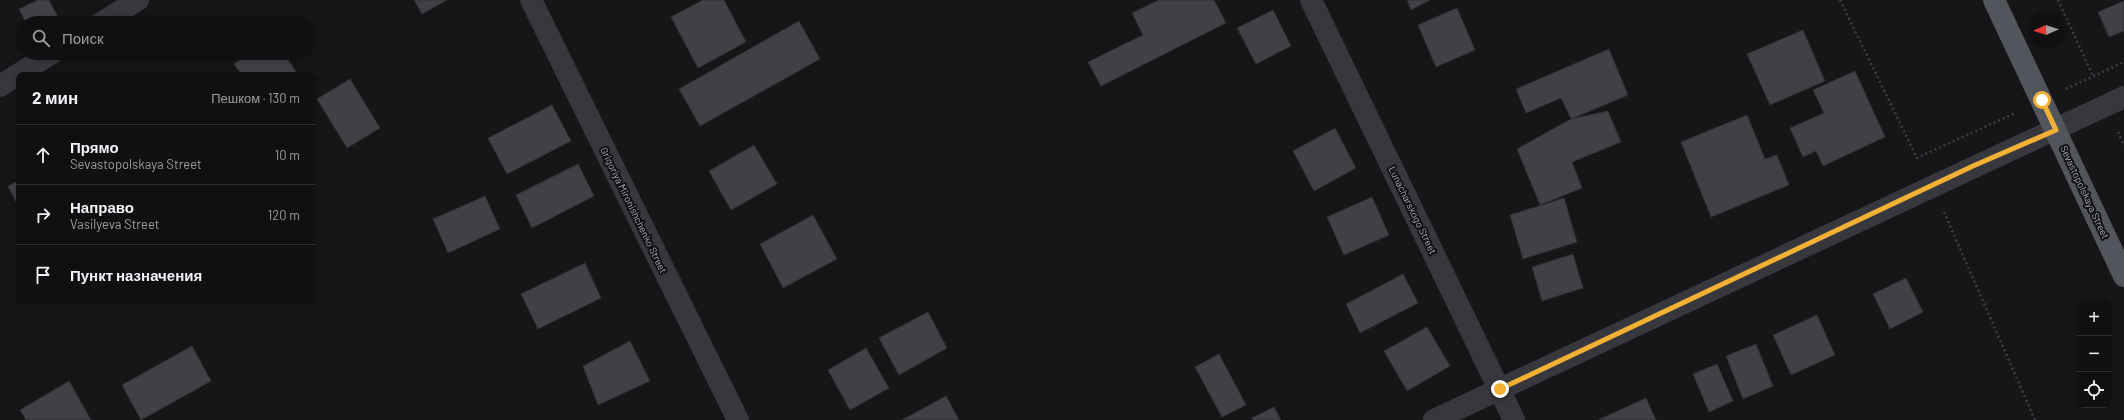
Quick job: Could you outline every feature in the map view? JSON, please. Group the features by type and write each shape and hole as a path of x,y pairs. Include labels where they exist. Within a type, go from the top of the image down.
{"main road":[{"name":"Sevastopolskaya Street","path":"1994,0 2124,276"}],"street":[{"path":"112,16 138,0"},
{"name":"Grigoriya Mironishchenko Street","path":"531,0 738,420"},
{"name":"Lunacharskogo Street","path":"1311,0 1514,420"},
{"path":"22,72 41,60"},
{"path":"0,86 16,76"},
{"path":"1434,420 1973,166 2056,130 2115,102"}],"path":[{"path":"1840,0 1917,158"},
{"path":"2058,0 2115,102 2124,146"},
{"path":"1943,210 2035,420"}],"building":[{"path":"38,0 49,0 57,16 22,16 19,9"},
{"path":"414,0 447,0 422,14"},
{"path":"703,0 724,0 746,42 698,68 671,17"},
{"path":"1159,0 1214,0 1226,23 1101,86 1088,62 1143,35 1132,13"},
{"path":"1407,0 1430,0 1411,10"},
{"path":"2124,1 2124,31 2109,37 2098,12"},
{"path":"1457,8 1475,50 1436,67 1418,25"},
{"path":"1273,10 1291,46 1256,64 1237,28"},
{"path":"799,21 820,59 700,126 679,89"},
{"path":"1803,30 1825,81 1770,105 1747,54"},
{"path":"1609,49 1628,95 1571,119 1561,98 1526,113 1516,89"},
{"path":"240,60 288,60 296,72 240,72 234,64"},
{"path":"1855,71 1885,137 1823,166 1816,151 1803,157 1790,128 1824,113 1813,90"},
{"path":"350,79 380,128 347,148 317,99"},
{"path":"552,105 571,141 507,174 488,138"},
{"path":"1608,111 1621,142 1572,162 1582,188 1540,205 1517,149 1571,119"},
{"path":"1747,115 1765,159 1777,155 1789,185 1711,217 1681,142"},
{"path":"1335,128 1356,168 1314,191 1293,151"},
{"path":"754,145 777,184 731,210 709,171"},
{"path":"578,164 594,196 532,228 516,195"},
{"path":"16,182 16,202 8,186"},
{"path":"485,196 500,229 448,253 433,219"},
{"path":"1372,197 1389,235 1344,255 1327,217"},
{"path":"1564,198 1577,242 1523,259 1510,215"},
{"path":"813,215 837,259 783,288 760,244"},
{"path":"1573,254 1583,288 1542,301 1532,267"},
{"path":"585,263 601,298 538,329 521,294"},
{"path":"1403,274 1418,303 1360,333 1346,304"},
{"path":"1906,278 1923,312 1890,329 1873,294"},
{"path":"928,312 947,348 899,375 879,338"},
{"path":"1817,315 1835,355 1791,375 1773,335"},
{"path":"1427,327 1450,366 1407,391 1384,351"},
{"path":"630,341 650,381 598,405 583,366"},
{"path":"1756,344 1773,386 1743,399 1726,356"},
{"path":"192,346 211,381 141,420 122,385"},
{"path":"866,348 889,388 850,410 828,370"},
{"path":"1219,354 1246,405 1222,417 1195,367"},
{"path":"1717,364 1733,401 1709,412 1693,374"},
{"path":"69,381 91,420 26,420 20,410"},
{"path":"946,396 959,420 902,420"},
{"path":"1646,398 1656,420 1598,420"},
{"path":"1274,407 1281,420 1253,420 1252,418"}],"route":[{"path":"1500,389 1973,166 2056,130 2042,100"}]}
